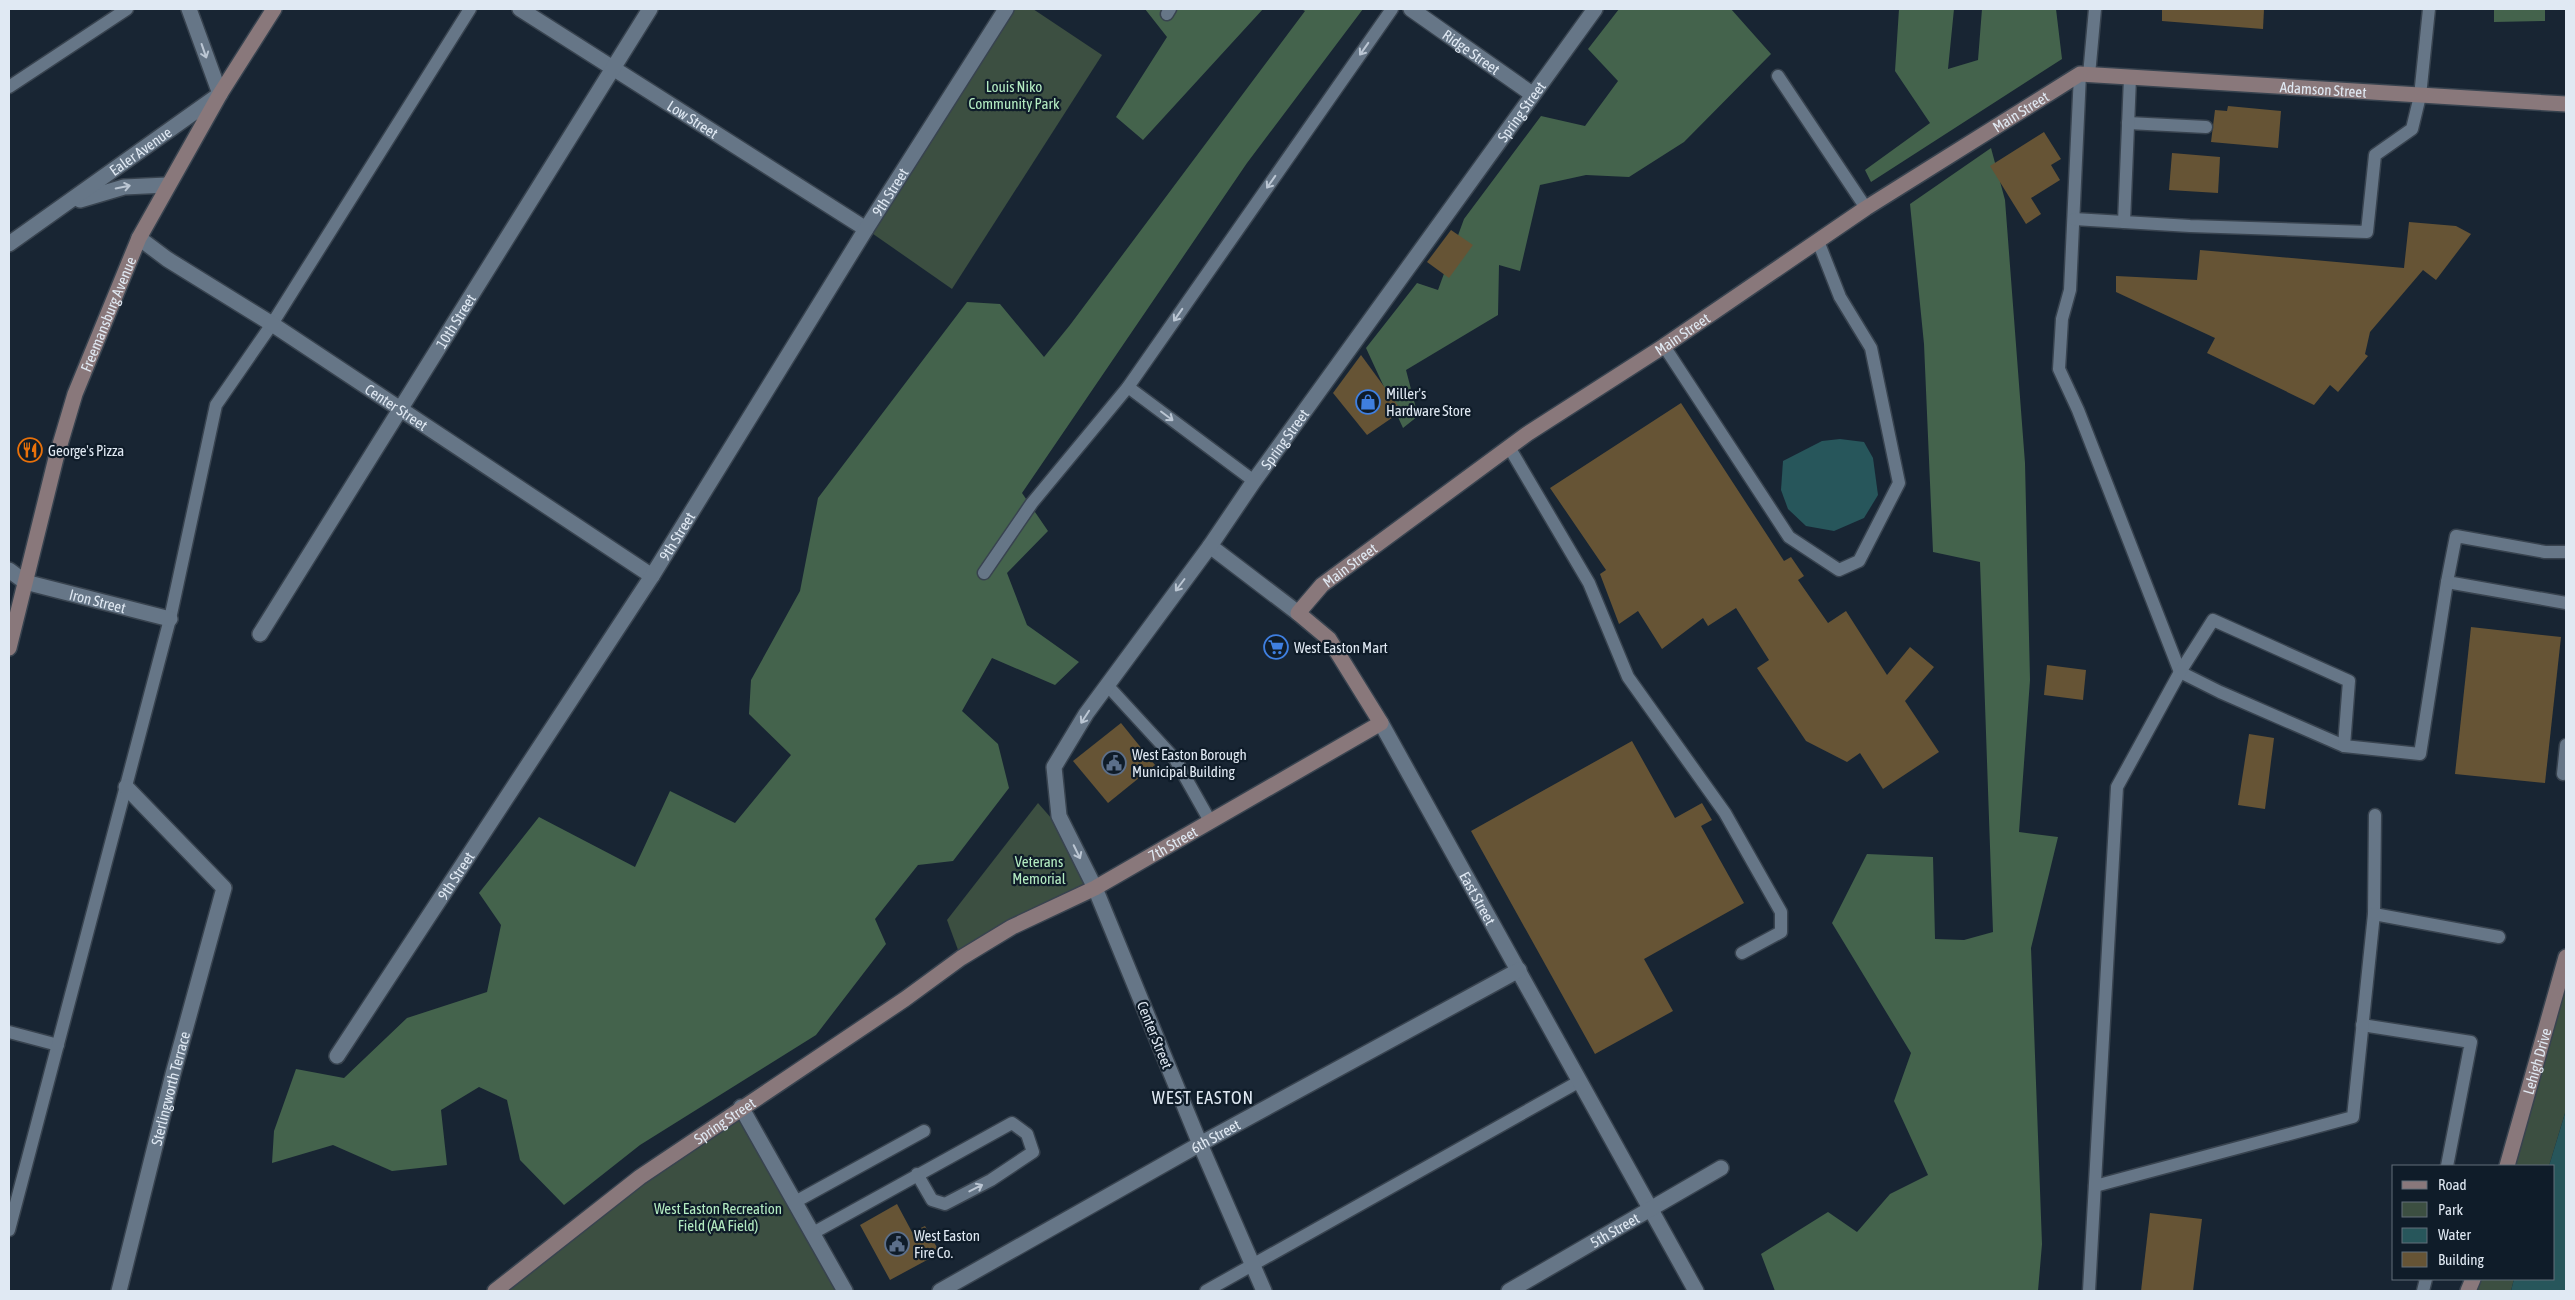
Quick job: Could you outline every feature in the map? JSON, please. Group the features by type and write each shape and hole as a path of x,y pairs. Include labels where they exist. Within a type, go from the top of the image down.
{"street":[{"path":"189,9 220,94"},
{"name":"Freemansburg Avenue","path":"9,648 56,458 75,394 139,238 167,185 220,94 274,9"},
{"name":"Low Street","path":"520,9 866,229"},
{"name":"10th Street","path":"260,634 650,9"},
{"name":"9th Street","path":"336,1056 652,576 866,229 1006,9"},
{"name":"Ridge Street","path":"1411,9 1532,94"},
{"name":"Spring Street","path":"1095,888 1060,816 1054,767 1107,685 1210,546 1254,481 1595,9"},
{"name":"Adamson Street","path":"2085,75 2566,104"},
{"name":"Main Street","path":"1298,613 1322,585 1509,447 1664,346 1866,208 2085,75"},
{"name":"Ealer Avenue","path":"9,244 220,94"},
{"name":"Ealer Avenue","path":"60,208 124,186 167,185"},
{"name":"Center Street","path":"139,238 198,279 272,324 652,576"},
{"name":"East Street","path":"1210,546 1330,639 1381,723 1696,1291"},
{"path":"9,570 25,582"},
{"name":"Iron Street","path":"25,582 170,619"},
{"name":"7th Street","path":"961,958 1012,928 1095,888 1381,723"},
{"name":"Sterlingworth Terrace","path":"119,1291 173,1074 224,888 126,787"},
{"name":"Center Street","path":"1095,888 1200,1144 1264,1291"},
{"name":"Lehigh Drive","path":"2507,1165 2566,957"},
{"name":"Spring Street","path":"495,1291 640,1177 741,1107 905,999 961,958"},
{"name":"6th Street","path":"940,1291 1200,1144 1519,970"},
{"path":"741,1107 846,1291"},
{"name":"5th Street","path":"1509,1291 1721,1168"}],"lane":[{"path":"9,87 127,9"},
{"path":"9,1230 170,619 216,405 272,324 470,9"},
{"path":"984,573 1032,503 1128,387 1392,9"},
{"path":"2095,9 2085,75 2070,290 2062,319 2059,368 2078,410 2180,672 2220,692 2344,746 2420,754 2456,536 2545,552 2566,552"},
{"path":"2074,219 2368,232 2375,155 2412,129 2420,96 2429,9"},
{"path":"1778,76 1866,208"},
{"path":"2124,222 2130,78"},
{"path":"2128,123 2206,127"},
{"path":"1664,346 1789,537 1839,570 1859,561 1899,483 1871,348 1840,297 1818,241"},
{"path":"1128,387 1254,481"},
{"path":"1509,447 1589,583 1628,677 1725,813 1781,912 1781,932 1742,954"},
{"path":"2447,582 2566,603"},
{"path":"2089,1291 2118,787 2180,672 2213,620 2349,681 2344,746"},
{"path":"1107,685 1175,759 1210,822"},
{"path":"2563,774 2566,745"},
{"path":"2095,1186 2353,1118 2374,914 2374,815"},
{"path":"2374,914 2499,937"},
{"path":"2362,1025 2471,1042 2447,1165"},
{"path":"9,1032 58,1045"},
{"path":"1206,1291 1580,1081"},
{"path":"813,1233 917,1174 1012,1123 1027,1134 1033,1152 991,1180 945,1204 932,1200 917,1174"},
{"path":"795,1202 924,1131"}],"green space":[{"name":"Louis Niko Community Park","path":"1006,9 1033,9 1102,55 952,289 866,229"},
{"name":"Veterans Memorial","path":"1038,803 1073,843 1095,888 961,958 947,920"},
{"path":"2566,957 2566,1110 2549,1165 2507,1165"},
{"name":"West Easton Recreation Field (AA Field)","path":"741,1107 845,1291 495,1291"},
{"path":"2473,1280 2514,1280 2511,1291 2468,1291"}],"shaded area":[{"path":"1145,9 1263,9 1143,140 1116,117 1167,37"},
{"path":"1301,9 1363,9 1247,163 1022,493 1048,531 1007,573 1027,625 1079,662 1055,685 992,658 962,711 998,744 1009,788 953,861 918,865 875,919 886,944 816,1035 640,1145 564,1205 520,1160 507,1100 479,1087 441,1110 447,1165 392,1171 333,1145 272,1163 274,1131 296,1069 344,1078 407,1018 487,992 501,925 479,893 539,817 635,867 670,791 735,823 791,755 749,714 751,680 800,591 818,498 967,302 1000,304 1044,357 1305,11"},
{"path":"1619,9 1731,9 1771,54 1684,142 1629,177 1586,175 1540,185 1520,271 1499,265 1498,315 1406,370 1418,416 1403,428 1366,348 1417,283 1438,290 1464,219 1541,116 1585,126 1618,81 1588,49"},
{"path":"1899,9 1954,9 1948,69 1978,60 1982,9 2056,9 2062,59 1871,182 1865,170 1930,123 1895,71"},
{"path":"2494,9 2545,9 2545,21 2494,22"},
{"path":"1991,148 2005,200 2025,463 2030,680 2019,832 2058,837 2031,948 2042,1244 2038,1291 1775,1291 1761,1254 1828,1212 1857,1232 1890,1194 1928,1175 1894,1101 1911,1053 1832,923 1867,854 1933,857 1935,939 1964,940 1993,932 1980,562 1933,552 1924,344 1910,204"}],"water":[{"path":"1840,439 1864,442 1873,458 1878,495 1864,518 1834,531 1806,526 1788,509 1781,490 1783,461 1822,441"},
{"path":"2566,1110 2566,1291 2511,1291 2514,1280 2555,1280 2555,1165 2549,1165"}],"building":[{"path":"2162,9 2264,9 2263,29 2162,21"},
{"path":"2228,106 2281,111 2278,148 2211,142 2215,110 2227,111"},
{"path":"2044,132 2061,159 2051,165 2060,180 2031,198 2041,214 2026,224 1990,166"},
{"path":"2172,153 2220,157 2218,193 2169,190"},
{"path":"2409,222 2456,226 2471,234 2436,280 2423,270 2370,332 2365,354 2368,356 2338,392 2330,385 2314,405 2207,353 2215,338 2116,292 2116,276 2197,280 2200,250 2404,268"},
{"path":"1451,230 1473,245 1449,278 1427,262"},
{"name":"Miller's Hardware Store","path":"1361,355 1402,411 1367,435 1333,393"},
{"path":"1681,403 1784,561 1791,557 1804,576 1798,580 1828,623 1846,611 1887,675 1910,647 1934,667 1905,701 1939,752 1883,789 1860,753 1847,762 1806,741 1757,668 1769,660 1736,608 1708,626 1703,618 1662,649 1638,611 1619,624 1600,574 1606,570 1550,488"},
{"path":"2471,627 2561,637 2545,783 2455,774"},
{"path":"2047,665 2086,670 2083,700 2044,695"},
{"name":"West Easton Borough Municipal Building","path":"1121,723 1155,765 1108,803 1073,761"},
{"path":"2249,734 2274,738 2265,809 2238,805"},
{"path":"1632,741 1675,818 1702,803 1712,820 1701,826 1744,903 1644,959 1673,1011 1595,1054 1471,831"},
{"path":"897,1204 912,1232 925,1226 940,1253 890,1280 860,1225"},
{"path":"2150,1213 2202,1219 2193,1291 2141,1291"}],"place":[{"name":"Miller's Hardware Store","path":"1368,402"},
{"name":"George's Pizza","path":"30,450"},
{"name":"West Easton Mart","path":"1276,647"},
{"name":"West Easton Borough Municipal Building","path":"1114,763"},
{"name":"West Easton Fire Co.","path":"897,1244"}],"district":[{"name":"WEST EASTON","path":"1203,1097"}]}
